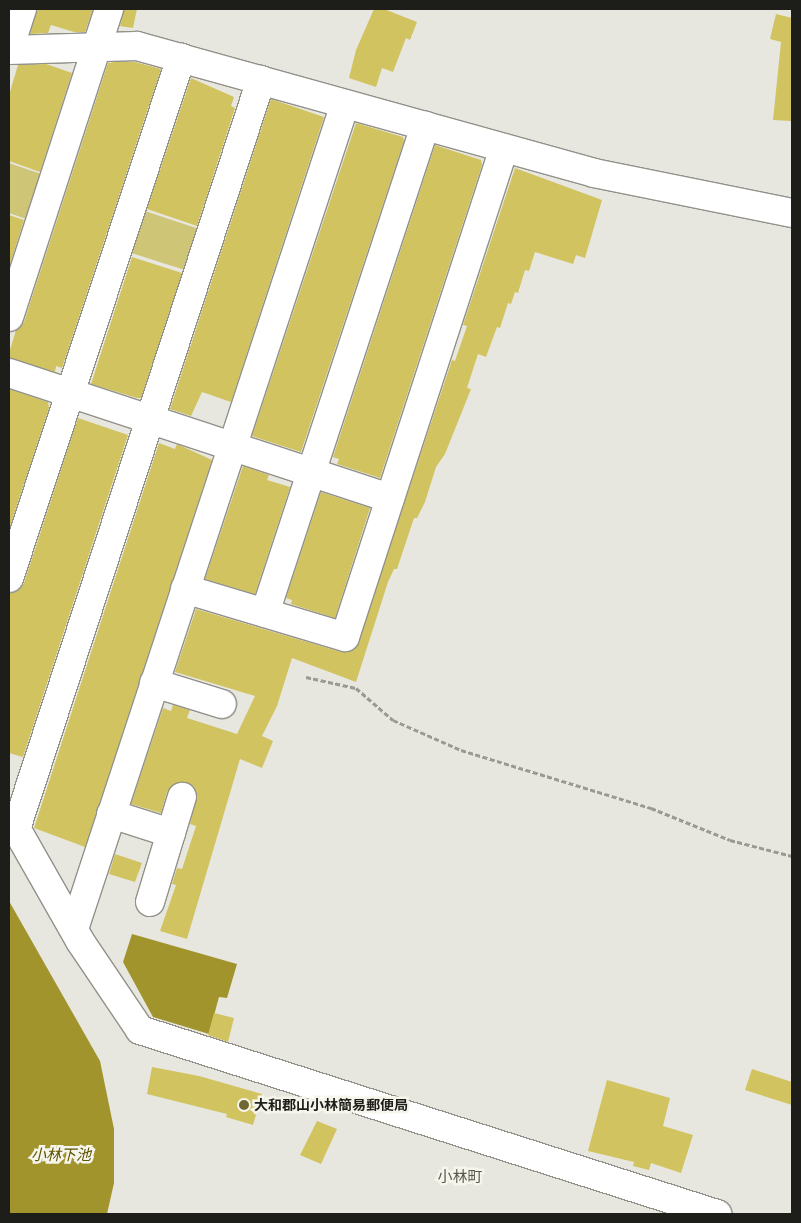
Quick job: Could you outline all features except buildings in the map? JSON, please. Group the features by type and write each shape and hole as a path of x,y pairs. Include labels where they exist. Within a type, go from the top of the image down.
{"street":[{"path":"22,9 9,49 137,46 639,184 792,213"},
{"path":"9,317 109,9"},
{"path":"9,578 181,58"},
{"path":"260,80 150,419 13,823 74,929 131,1022 149,1035 717,1214"},
{"path":"74,929 344,104"},
{"path":"265,613 425,126"},
{"path":"185,589 344,637 504,148"},
{"path":"9,373 390,498"},
{"path":"154,683 222,704"},
{"path":"150,902 174,842 182,797"},
{"path":"112,814 174,842"}],"path":[{"path":"306,676 356,688 392,720 461,750 651,808 730,840 792,856"}],"shaded area":[{"path":"9,163 47,176 32,221 9,213"},
{"path":"139,209 202,230 188,271 125,251"}],"water":[{"name":"小林下池","path":"9,901 100,1061 114,1129 114,1183 107,1214 9,1214"},
{"path":"132,934 237,964 227,998 219,997 209,1034 153,1017 123,962"}],"place":[{"name":"大和郡山小林簡易郵便局","path":"244,1105"}],"district":[{"name":"小林町","path":"460,1177"}]}
